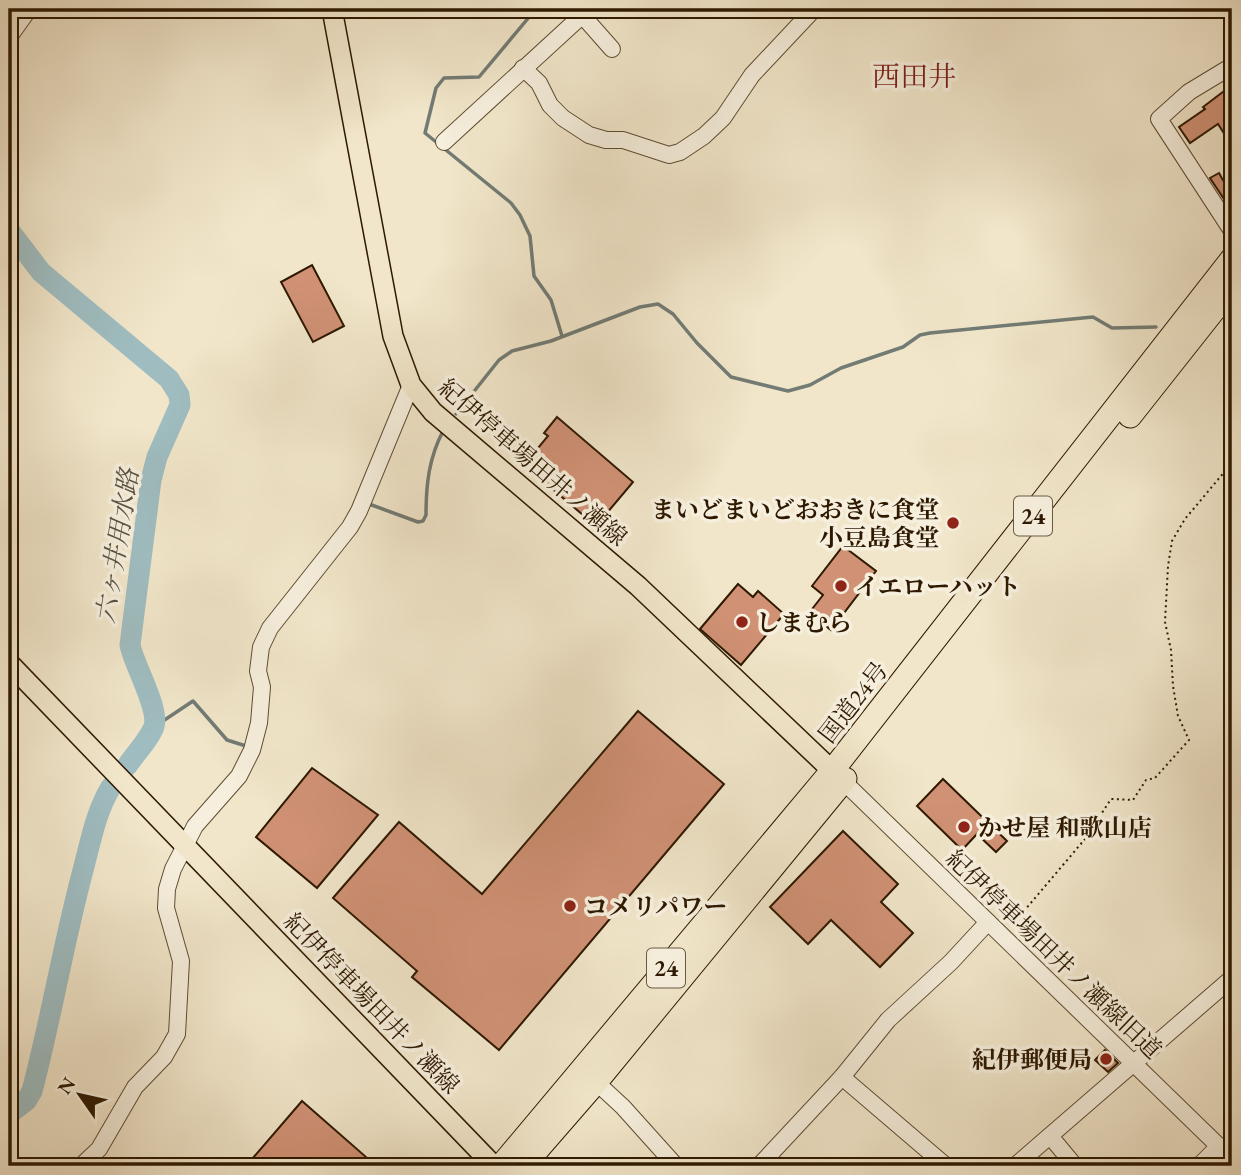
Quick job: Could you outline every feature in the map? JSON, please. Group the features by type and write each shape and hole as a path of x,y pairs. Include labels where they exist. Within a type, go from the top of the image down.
{"highway":[{"name":"国道24号","path":"501,1166 838,776 1232,259"},
{"name":"国道24号","path":"523,1166 596,1082 838,776 1232,287"}],"main road":[{"name":"紀伊停車場田井ノ瀬線","path":"332,9 393,336 411,385 433,412 638,586 838,776"},
{"name":"紀伊停車場田井ノ瀬線","path":"9,663 495,1166"}],"street":[{"path":"9,37 29,9"},
{"path":"523,68 539,83 550,105 563,118 589,135 606,140 623,140 668,155 688,147 723,118 752,75 814,9"},
{"path":"444,142 586,12 612,49"},
{"path":"1232,66 1189,92 1159,119 1232,231"},
{"path":"81,1166 99,1149 135,1087 164,1057 177,1034 181,961 166,908 167,889 173,869 195,826 239,776 252,750 259,723 262,687 258,671 261,647 270,628 350,527 411,385"},
{"name":"紀伊停車場田井ノ瀬線旧道","path":"838,776 1232,1159"},
{"path":"759,1166 842,1076 888,1020 951,962 988,922"},
{"path":"1015,1166 1232,978"},
{"path":"842,1076 946,1166"},
{"path":"596,1082 623,1107 676,1166"},
{"path":"1050,1136 1070,1165"},
{"path":"1199,1166 1219,1146"}],"path":[{"path":"1232,386 1232,404"},
{"path":"1004,937 1085,839 1111,800 1133,800 1146,780 1155,778 1189,740 1178,716 1171,650 1164,622 1168,566 1172,541 1185,519 1232,466"}],"building":[{"path":"1232,85 1232,146 1218,124 1190,143 1179,127"},
{"path":"1219,173 1224,182 1232,178 1232,199 1226,202 1210,178"},
{"path":"312,265 344,326 313,342 281,282"},
{"path":"557,417 633,482 596,526 524,465 548,436 544,433"},
{"path":"843,546 876,571 831,630 809,613 823,595 812,586"},
{"name":"しまむら","path":"738,584 753,597 758,591 784,614 741,665 700,629"},
{"path":"638,711 724,784 499,1050 412,977 417,971 333,898 399,822 482,894"},
{"path":"312,768 378,815 317,888 256,837"},
{"path":"943,779 1007,841 996,852 977,834 962,850 917,806"},
{"path":"843,831 898,884 881,902 913,933 880,967 831,920 808,944 770,907"},
{"path":"1105,1050 1118,1063 1108,1072 1095,1060"},
{"path":"302,1101 366,1157 358,1166 246,1166"}],"waterway":[{"path":"540,9 530,16 479,77 444,78 436,88 425,133 511,203 520,215 530,236 534,276 551,300 562,336"},
{"name":"六ヶ井用水路","path":"9,230 41,272 169,379 179,395 180,405 157,457 151,480 130,645 151,700 155,721 150,734 127,766"},
{"path":"456,414 499,360 512,351 551,341 640,307 658,304 673,314 731,377 788,391 810,385 841,368 903,347 920,335 930,333 1093,317 1112,328 1156,327"},
{"path":"369,504 418,522 423,521 426,515 431,461 443,431"},
{"path":"154,727 193,701 227,740 246,746"},
{"name":"六ヶ井用水路","path":"9,1114 26,1101 32,1091 90,841 111,787"}],"place":[{"name":"まいどまいどおおきに食堂 小豆島食堂","path":"953,523"},
{"name":"イエローハット","path":"841,586"},
{"name":"しまむら","path":"742,622"},
{"name":"かせ屋 和歌山店","path":"964,827"},
{"name":"コメリパワー","path":"570,906"},
{"name":"紀伊郵便局","path":"1106,1059"}],"district":[{"name":"西田井","path":"914,76"}]}
